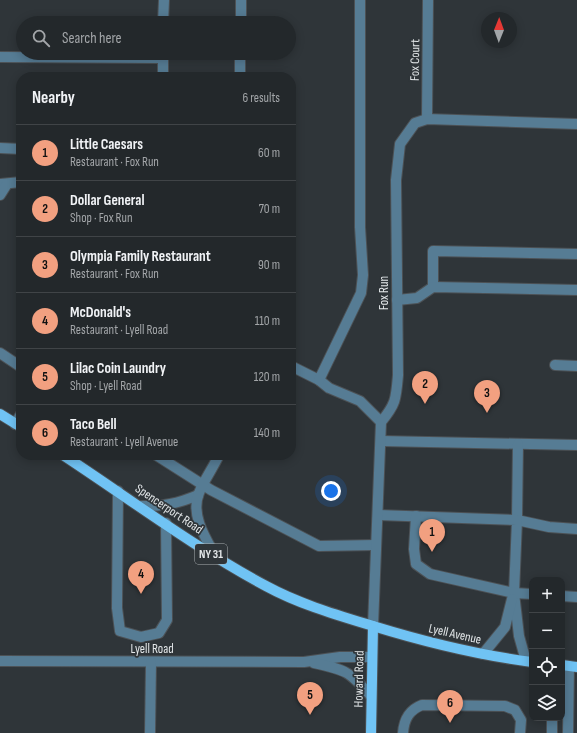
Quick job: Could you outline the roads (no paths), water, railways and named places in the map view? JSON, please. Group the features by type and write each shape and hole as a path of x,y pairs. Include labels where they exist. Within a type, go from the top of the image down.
{"main road":[{"path":"0,414 16,425"},
{"name":"Spencerport Road","path":"71,460 216,557 267,587 335,615 373,626"},
{"name":"Lyell Avenue","path":"373,626 468,652 529,661"},
{"name":"Howard Road","path":"371,733 373,626"}],"street":[{"path":"163,16 164,0"},
{"path":"241,0 241,16"},
{"path":"319,380 361,293 363,275 360,227 360,0"},
{"name":"Fox Court","path":"427,119 428,0"},
{"path":"0,57 16,57"},
{"path":"163,60 163,72"},
{"path":"240,60 240,72"},
{"path":"427,119 577,124"},
{"name":"Fox Run","path":"381,422 393,408 397,393 396,180 400,144 415,123 427,119"},
{"path":"0,148 16,149"},
{"path":"0,195 4,184 16,183"},
{"path":"433,288 433,251 577,254"},
{"path":"397,300 418,298 433,288 577,290"},
{"path":"0,353 16,364"},
{"path":"555,365 577,366"},
{"path":"296,368 319,380 329,388 360,401 381,422 373,626"},
{"path":"381,441 577,445"},
{"path":"518,444 514,593 519,636 529,661"},
{"path":"164,460 204,485 318,546 376,545"},
{"path":"216,460 198,495 197,513 199,523 216,557"},
{"path":"118,491 117,608 120,631 141,637 159,633 167,620 166,523"},
{"path":"141,506 166,506 182,502 198,495"},
{"path":"378,515 517,520 549,527 577,528"},
{"path":"416,516 416,564 430,574 514,593 529,594"},
{"path":"483,654 505,627 514,593"},
{"path":"565,596 577,597"},
{"name":"Lyell Road","path":"0,661 304,662 340,657 372,657"},
{"path":"150,733 151,662"},
{"name":"Lyell Road","path":"304,662 341,669 355,678 371,696"},
{"path":"568,733 569,666"},
{"path":"404,733 406,717 414,708 422,705 505,706 515,710 521,720 520,733"},
{"path":"552,721 552,733"}],"place":[{"name":"Dollar General","path":"425,404"},
{"name":"Olympia Family Restaurant","path":"487,413"},
{"name":"Little Caesars","path":"432,552"},
{"name":"McDonald's","path":"141,594"},
{"name":"Lilac Coin Laundry","path":"310,715"},
{"name":"Taco Bell","path":"450,723"}]}
